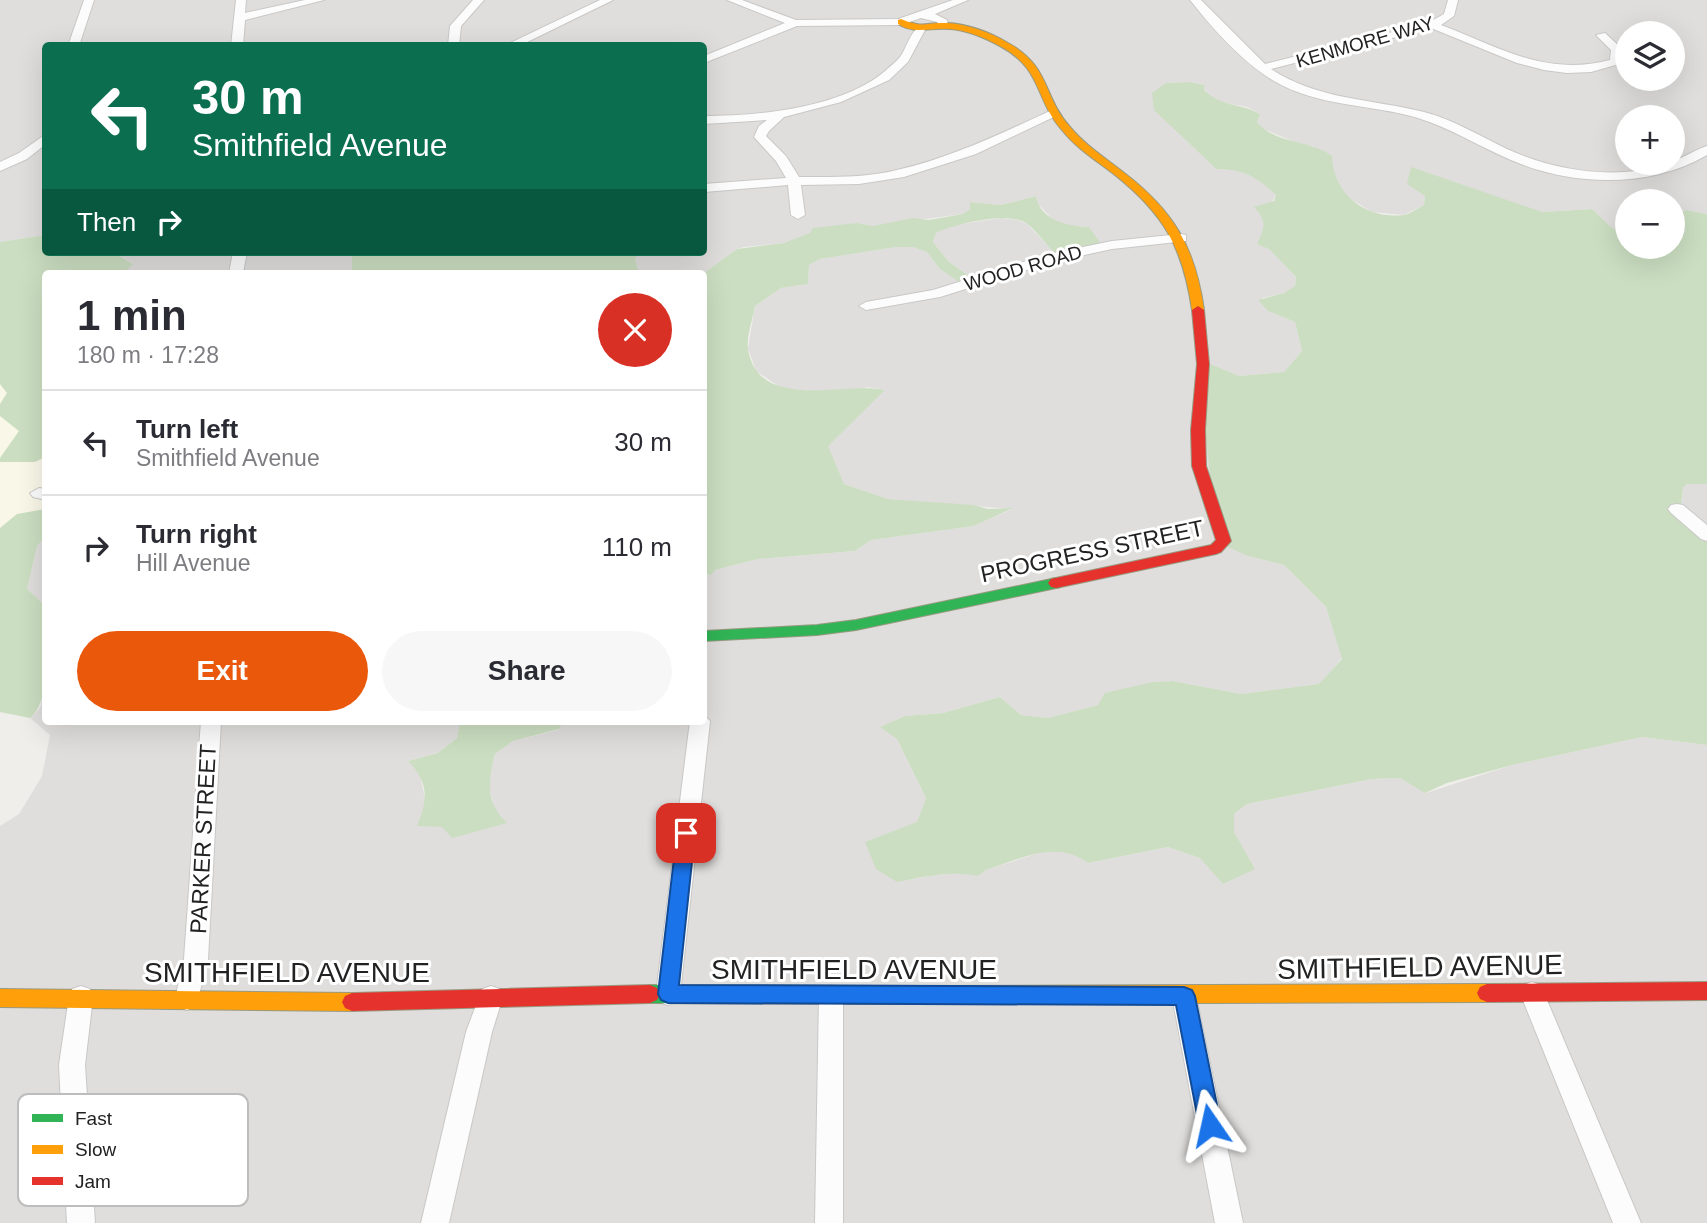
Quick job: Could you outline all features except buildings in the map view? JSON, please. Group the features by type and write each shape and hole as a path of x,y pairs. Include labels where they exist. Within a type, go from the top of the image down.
{"street":[{"path":"74,42 89,0"},
{"path":"237,42 241,0"},
{"path":"238,18 319,0"},
{"path":"452,42 451,36 457,23 479,0"},
{"path":"518,42 608,0"},
{"path":"732,0 795,23 901,22 909,28 963,0"},
{"path":"1195,0 1263,68 1294,87 1424,116 1513,156 1552,169 1596,175 1639,174 1678,164 1707,150"},
{"name":"KENMORE WAY","path":"1263,68 1432,25 1449,16 1453,0"},
{"path":"912,4 921,20"},
{"path":"759,12 764,34"},
{"path":"707,120 727,122 779,116 822,104 880,78 901,63 921,20"},
{"name":"PROGRESS STREET","path":"707,636 817,630 856,625 1216,549 1224,541 1223,529 1204,488 1199,464 1200,393 1203,373 1197,285 1192,262 1181,238 1155,202 1138,186 1072,136 1054,114 1045,85 1028,61 986,38 921,20"},
{"path":"707,59 795,23"},
{"path":"1432,25 1524,63 1562,69 1595,68 1615,62 1618,55 1616,49 1601,35"},
{"path":"707,188 795,181 859,180 900,174 972,151 1054,114"},
{"path":"760,137 762,129 779,116"},
{"path":"727,122 760,137 782,159 795,181 794,195 798,215"},
{"path":"0,167 23,156 42,141"},
{"name":"WOOD ROAD","path":"866,306 935,294 1049,258 1112,245 1181,238"},
{"path":"1677,509 1707,535"},
{"name":"PARKER STREET","path":"187,999 196,959 211,725"},
{"path":"668,994 700,725"},
{"name":"SMITHFIELD AVENUE","path":"0,999 81,997 367,1002 668,994 1184,996 1707,991"},
{"path":"1532,993 1626,1223"},
{"path":"829,1223 831,996"},
{"path":"1184,996 1229,1223"},
{"path":"74,1094 72,1066 81,997"},
{"path":"435,1223 476,1045 491,997"}],"shaded area":[{"path":"0,0 1707,0 1707,214 1685,211 1685,189 1615,189 1615,229 1592,209 1542,212 1514,205 1425,196 1424,205 1404,215 1372,212 1344,195 1332,168 1313,146 1302,145 1263,129 1257,122 1260,114 1247,107 1215,101 1204,89 1205,85 1190,82 1166,83 1175,130 1216,169 1233,170 1257,177 1276,195 1263,217 1269,249 1296,277 1295,287 1284,293 1262,298 1268,311 1295,322 1302,351 1284,372 1239,376 1198,360 1248,556 1284,565 1326,607 1342,658 1320,684 1241,694 1173,681 1153,682 1098,705 1048,718 1021,715 1000,697 943,713 905,716 881,727 897,739 926,798 897,882 935,875 966,873 978,876 986,870 1048,850 1076,854 1088,863 1168,847 1200,858 1255,869 1234,833 1234,814 1247,804 1372,779 1400,778 1426,793 1512,765 1642,737 1707,745 1707,1223 0,1223 0,826 19,814 42,776 50,735 30,718 40,708 42,700 42,725 459,725 457,738 438,753 408,761 420,774 426,804 489,827 506,823 495,812 488,782 495,754 513,741 558,730 561,725 707,725 707,576 715,570 758,559 855,551 871,540 974,526 1012,509 888,499 844,484 827,446 885,390 869,387 835,392 783,389 756,371 748,348 755,306 781,288 808,284 809,265 820,259 896,247 913,247 927,252 939,268 974,279 949,262 933,242 936,233 949,226 1000,218 1018,220 1027,224 1056,254 1089,227 1069,226 1054,221 1037,203 1036,196 1001,205 970,202 970,209 963,214 873,226 857,223 784,243 744,247 737,249 707,271 638,270 637,256 707,256 707,42 42,42 42,235 0,242"},
{"path":"119,256 352,256 352,270 126,270 132,263"},
{"path":"42,300 42,520 0,558 0,306"},
{"path":"1687,484 1707,484 1707,538 1680,514 1683,488"},
{"path":"42,540 42,604 27,589 37,546"}],"green space":[{"path":"1190,82 1205,85 1204,90 1218,100 1260,114 1257,122 1264,129 1332,156 1338,182 1345,193 1365,209 1377,213 1404,215 1424,205 1425,196 1407,184 1411,167 1542,212 1592,209 1615,229 1615,259 1685,259 1685,211 1707,214 1707,484 1687,484 1683,488 1680,514 1707,538 1707,745 1642,737 1512,765 1447,783 1425,793 1400,778 1372,779 1247,804 1234,814 1234,832 1255,869 1223,884 1200,858 1168,847 1088,863 1063,852 1038,853 986,870 978,876 948,874 897,882 876,869 865,842 917,822 926,798 897,739 880,727 905,716 943,713 1000,697 1021,715 1048,718 1098,705 1105,693 1153,682 1173,681 1241,694 1319,684 1342,659 1326,607 1284,565 1248,556 1217,542 1198,359 1239,376 1284,372 1302,351 1295,322 1268,311 1258,300 1284,293 1295,286 1296,277 1269,249 1257,244 1263,224 1254,207 1274,201 1276,195 1249,175 1216,169 1154,110 1152,93 1166,83"},
{"path":"1036,196 1049,217 1072,225 1089,227 1103,247 1056,254 1026,223 1006,218 967,223 936,233 933,242 949,262 975,280 962,284 939,268 927,252 913,247 896,247 820,259 809,265 808,284 781,288 755,306 748,349 755,369 768,381 785,388 885,390 828,446 844,484 888,499 973,505 988,509 1013,508 974,526 871,540 855,551 758,559 707,574 707,271 737,249 784,243 810,233 813,228 857,223 873,226 913,218 929,220 963,214 970,209 970,202 1001,205"},
{"path":"42,235 42,256 119,256 133,264 127,270 42,270 42,458 35,462 0,462 19,431 0,416 0,404 7,393 0,384 0,242"},
{"path":"352,256 637,256 638,270 352,270"},
{"path":"42,510 42,540 37,546 27,589 42,603 42,699 30,718 0,712 0,528 17,514"},
{"path":"459,725 562,725 559,729 513,741 495,754 490,791 495,807 507,823 452,838 442,827 417,826 425,800 423,784 408,761 438,753 457,738"}],"traffic: fast":[{"path":"707,636 817,630 856,625 1056,583"},
{"path":"650,994 922,995"}],"traffic: slow":[{"path":"901,22 920,29 952,26 971,31 1003,44 1030,63 1042,82 1055,115 1064,127 1151,200 1164,215 1190,266 1198,310"},
{"path":"922,995 1487,993"},
{"path":"0,998 352,1002"}],"traffic: jam":[{"path":"1056,583 1216,549 1224,541 1199,466 1198,430 1203,364 1198,310"},
{"path":"1487,993 1707,991"},
{"path":"352,1002 650,994"}],"route":[{"path":"686,833 668,994 1184,996 1210,1125"}]}
